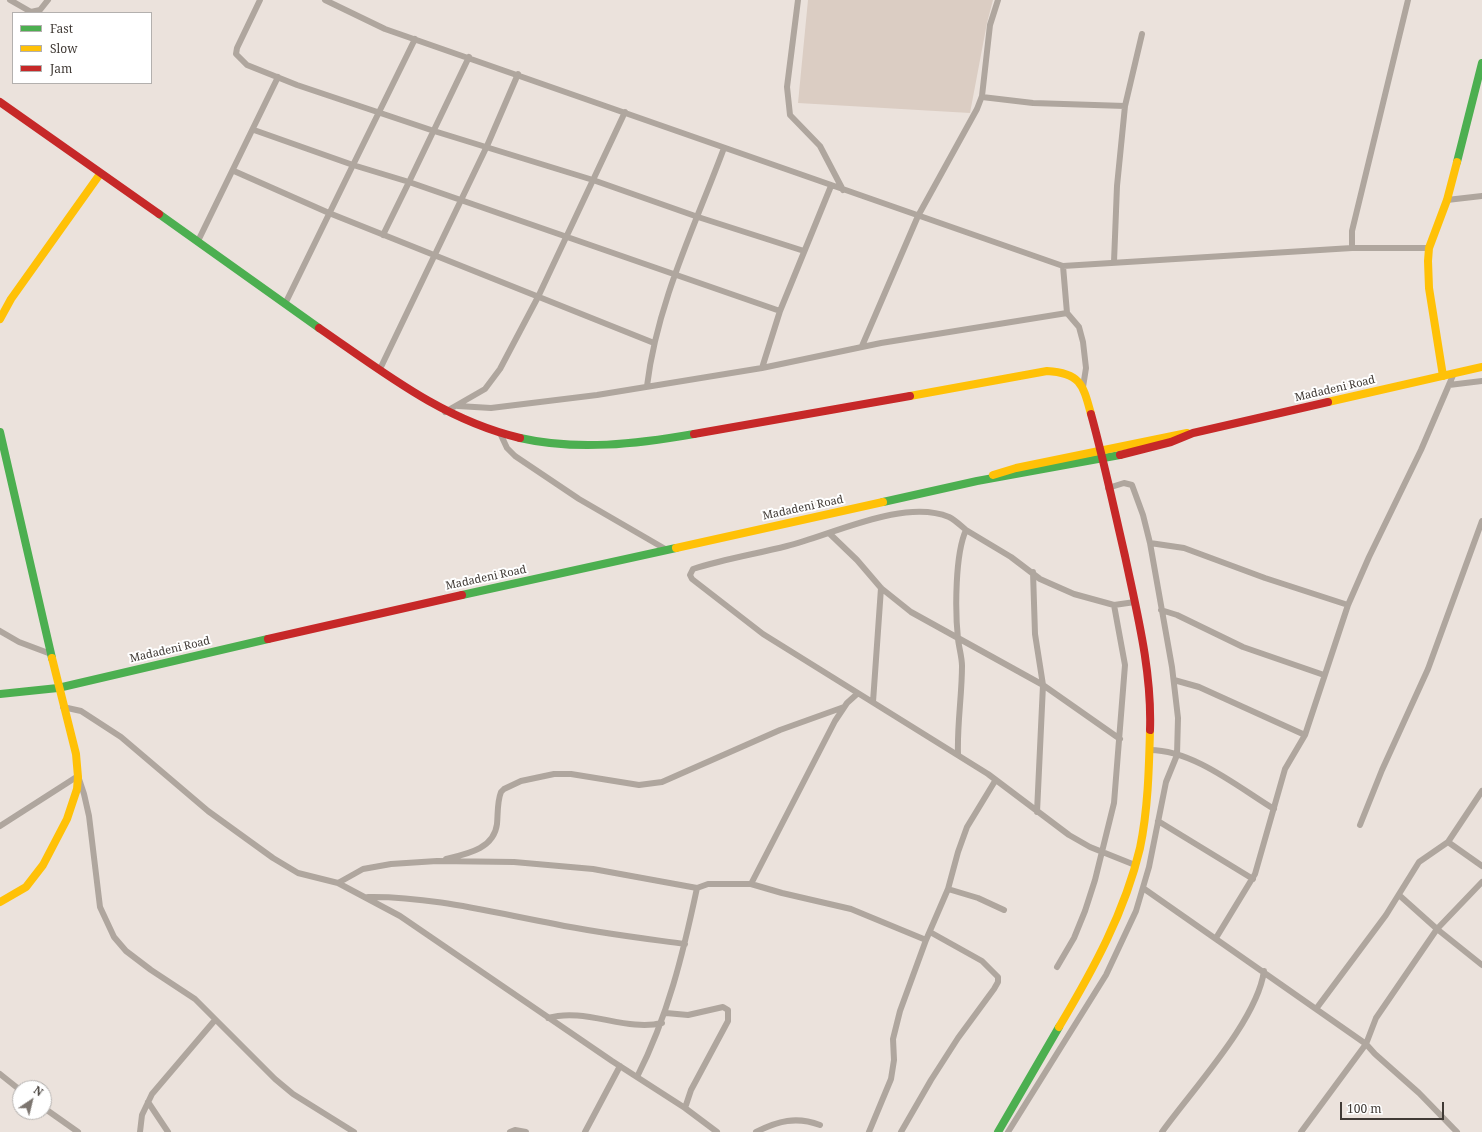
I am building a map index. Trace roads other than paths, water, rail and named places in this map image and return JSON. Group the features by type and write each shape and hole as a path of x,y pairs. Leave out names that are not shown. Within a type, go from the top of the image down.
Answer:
{"street":[{"path":"10,0 31,12 40,10 48,0"},
{"path":"260,0 237,48 236,54 247,65 434,131 487,146 593,180 698,217 804,251"},
{"path":"325,0 385,29 518,74 831,186 1063,266 1114,262 1161,261 1246,253 1352,248 1429,248"},
{"path":"798,0 787,87 790,115 820,146 843,190"},
{"path":"862,346 918,216 961,140 982,97 990,25 998,0"},
{"path":"1352,248 1352,231 1408,0"},
{"path":"1114,262 1118,179 1125,106 1142,34"},
{"path":"285,304 415,39"},
{"path":"383,235 469,57"},
{"path":"1443,376 1429,288 1429,248 1446,200 1482,63"},
{"path":"380,369 487,146 518,74"},
{"path":"198,241 254,130 278,77"},
{"path":"982,97 1033,103 1125,106"},
{"path":"0,102 285,304 380,369 445,412 500,433 526,439 578,445 644,443 878,403 1047,371 1062,372 1069,375 1083,387"},
{"path":"445,412 479,394 490,384 500,368 567,238 625,112"},
{"path":"254,130 353,165 409,182 780,311"},
{"path":"647,386 654,343 663,307 724,148"},
{"path":"234,171 329,213 654,343"},
{"path":"0,319 12,299 100,174"},
{"path":"762,368 780,311 831,186"},
{"path":"1446,200 1482,196"},
{"path":"998,1132 1097,962 1109,938 1135,865 1140,846 1148,790 1151,702 1135,602 1108,488 1101,450 1083,387 1086,368 1081,332 1078,325 1067,313 1063,266"},
{"path":"458,406 479,408 510,406 597,395 762,368 862,346 1067,313"},
{"name":"Madadeni Road","path":"977,481 1010,470 1174,435 1193,433 1482,367"},
{"path":"1216,938 1253,879 1261,856 1285,768 1305,735 1348,604 1368,557 1421,450 1454,373"},
{"path":"1449,385 1482,381"},
{"path":"0,432 58,688 74,750 78,776 84,794 100,907 107,924 114,937 126,951 151,970 186,992 207,1010 215,1020 275,1079 293,1094 354,1132"},
{"path":"500,433 509,451 515,456 579,500 667,550"},
{"name":"Madadeni Road","path":"0,694 58,688 339,622 977,481 1102,459 1171,442 1193,433"},
{"path":"1008,1132 1106,976 1136,911 1143,888 1166,782 1177,755 1178,718 1174,680 1150,542 1134,487 1127,483 1108,488"},
{"path":"1135,602 1114,605 1074,594 1040,579 1033,572 1006,553 966,530 955,520 942,515 910,512 872,519 830,534 788,546 711,563 693,569 690,575 692,579 763,634 857,694 873,702 958,754 1069,835 1102,852 1135,865"},
{"path":"1360,825 1382,770 1428,669 1482,521"},
{"path":"958,754 957,729 962,664 958,638 959,553 961,541 966,530"},
{"path":"830,534 858,560 881,588 911,612 1043,685 1120,739"},
{"path":"1150,542 1184,548 1266,578 1348,604"},
{"path":"1033,572 1036,634 1043,685 1037,812"},
{"path":"873,702 881,588"},
{"path":"1057,967 1080,924 1095,880 1114,803 1125,665 1114,605"},
{"path":"1161,610 1177,615 1243,647 1324,675"},
{"path":"0,631 19,642 51,654"},
{"path":"1174,680 1198,687 1305,735"},
{"path":"751,884 844,707 857,694"},
{"path":"63,707 81,711 121,737 208,811 273,858 298,873 338,883 367,897 400,916 548,1018 685,1108 717,1132"},
{"path":"437,861 477,850 489,842 496,830 501,792 521,781 554,774 571,774 639,785 662,782 772,733 844,707"},
{"path":"1150,750 1160,750 1194,760 1274,809"},
{"path":"0,826 78,776"},
{"path":"0,902 12,897 26,886 47,859 76,798 78,776"},
{"path":"869,1132 891,1079 894,1060 894,1031 926,940 948,889 958,852 967,827 995,781"},
{"path":"1316,1009 1399,895 1419,862 1448,842 1482,791"},
{"path":"1158,821 1253,879"},
{"path":"1448,842 1482,866"},
{"path":"338,883 363,870 373,867 437,861 514,862 593,869 697,888 708,884 751,884 782,893 851,908 926,940"},
{"path":"1302,1132 1366,1044 1376,1018 1437,929 1482,882"},
{"path":"637,1077 652,1048 666,1013 685,944 697,888"},
{"path":"1143,888 1264,971 1366,1044 1375,1054 1419,1093 1457,1132"},
{"path":"948,889 978,898 1004,910"},
{"path":"1399,895 1437,929 1482,965"},
{"path":"367,897 398,898 474,907 556,924 685,944"},
{"path":"901,1132 931,1080 958,1038 989,997 998,982 998,977 982,961 930,932"},
{"path":"1162,1132 1214,1064 1249,1012 1262,982 1264,971"},
{"path":"666,1013 688,1016 723,1007 728,1010 729,1014 728,1021 691,1090 685,1108"},
{"path":"548,1018 568,1014 643,1024 662,1023"},
{"path":"140,1132 142,1115 158,1086 215,1020"},
{"path":"585,1132 620,1066"},
{"path":"0,1074 12,1084"},
{"path":"148,1102 168,1132"},
{"path":"52,1114 78,1132"},
{"path":"756,1132 786,1120 811,1122 820,1125"},
{"path":"510,1132 515,1130 526,1132"}]}
